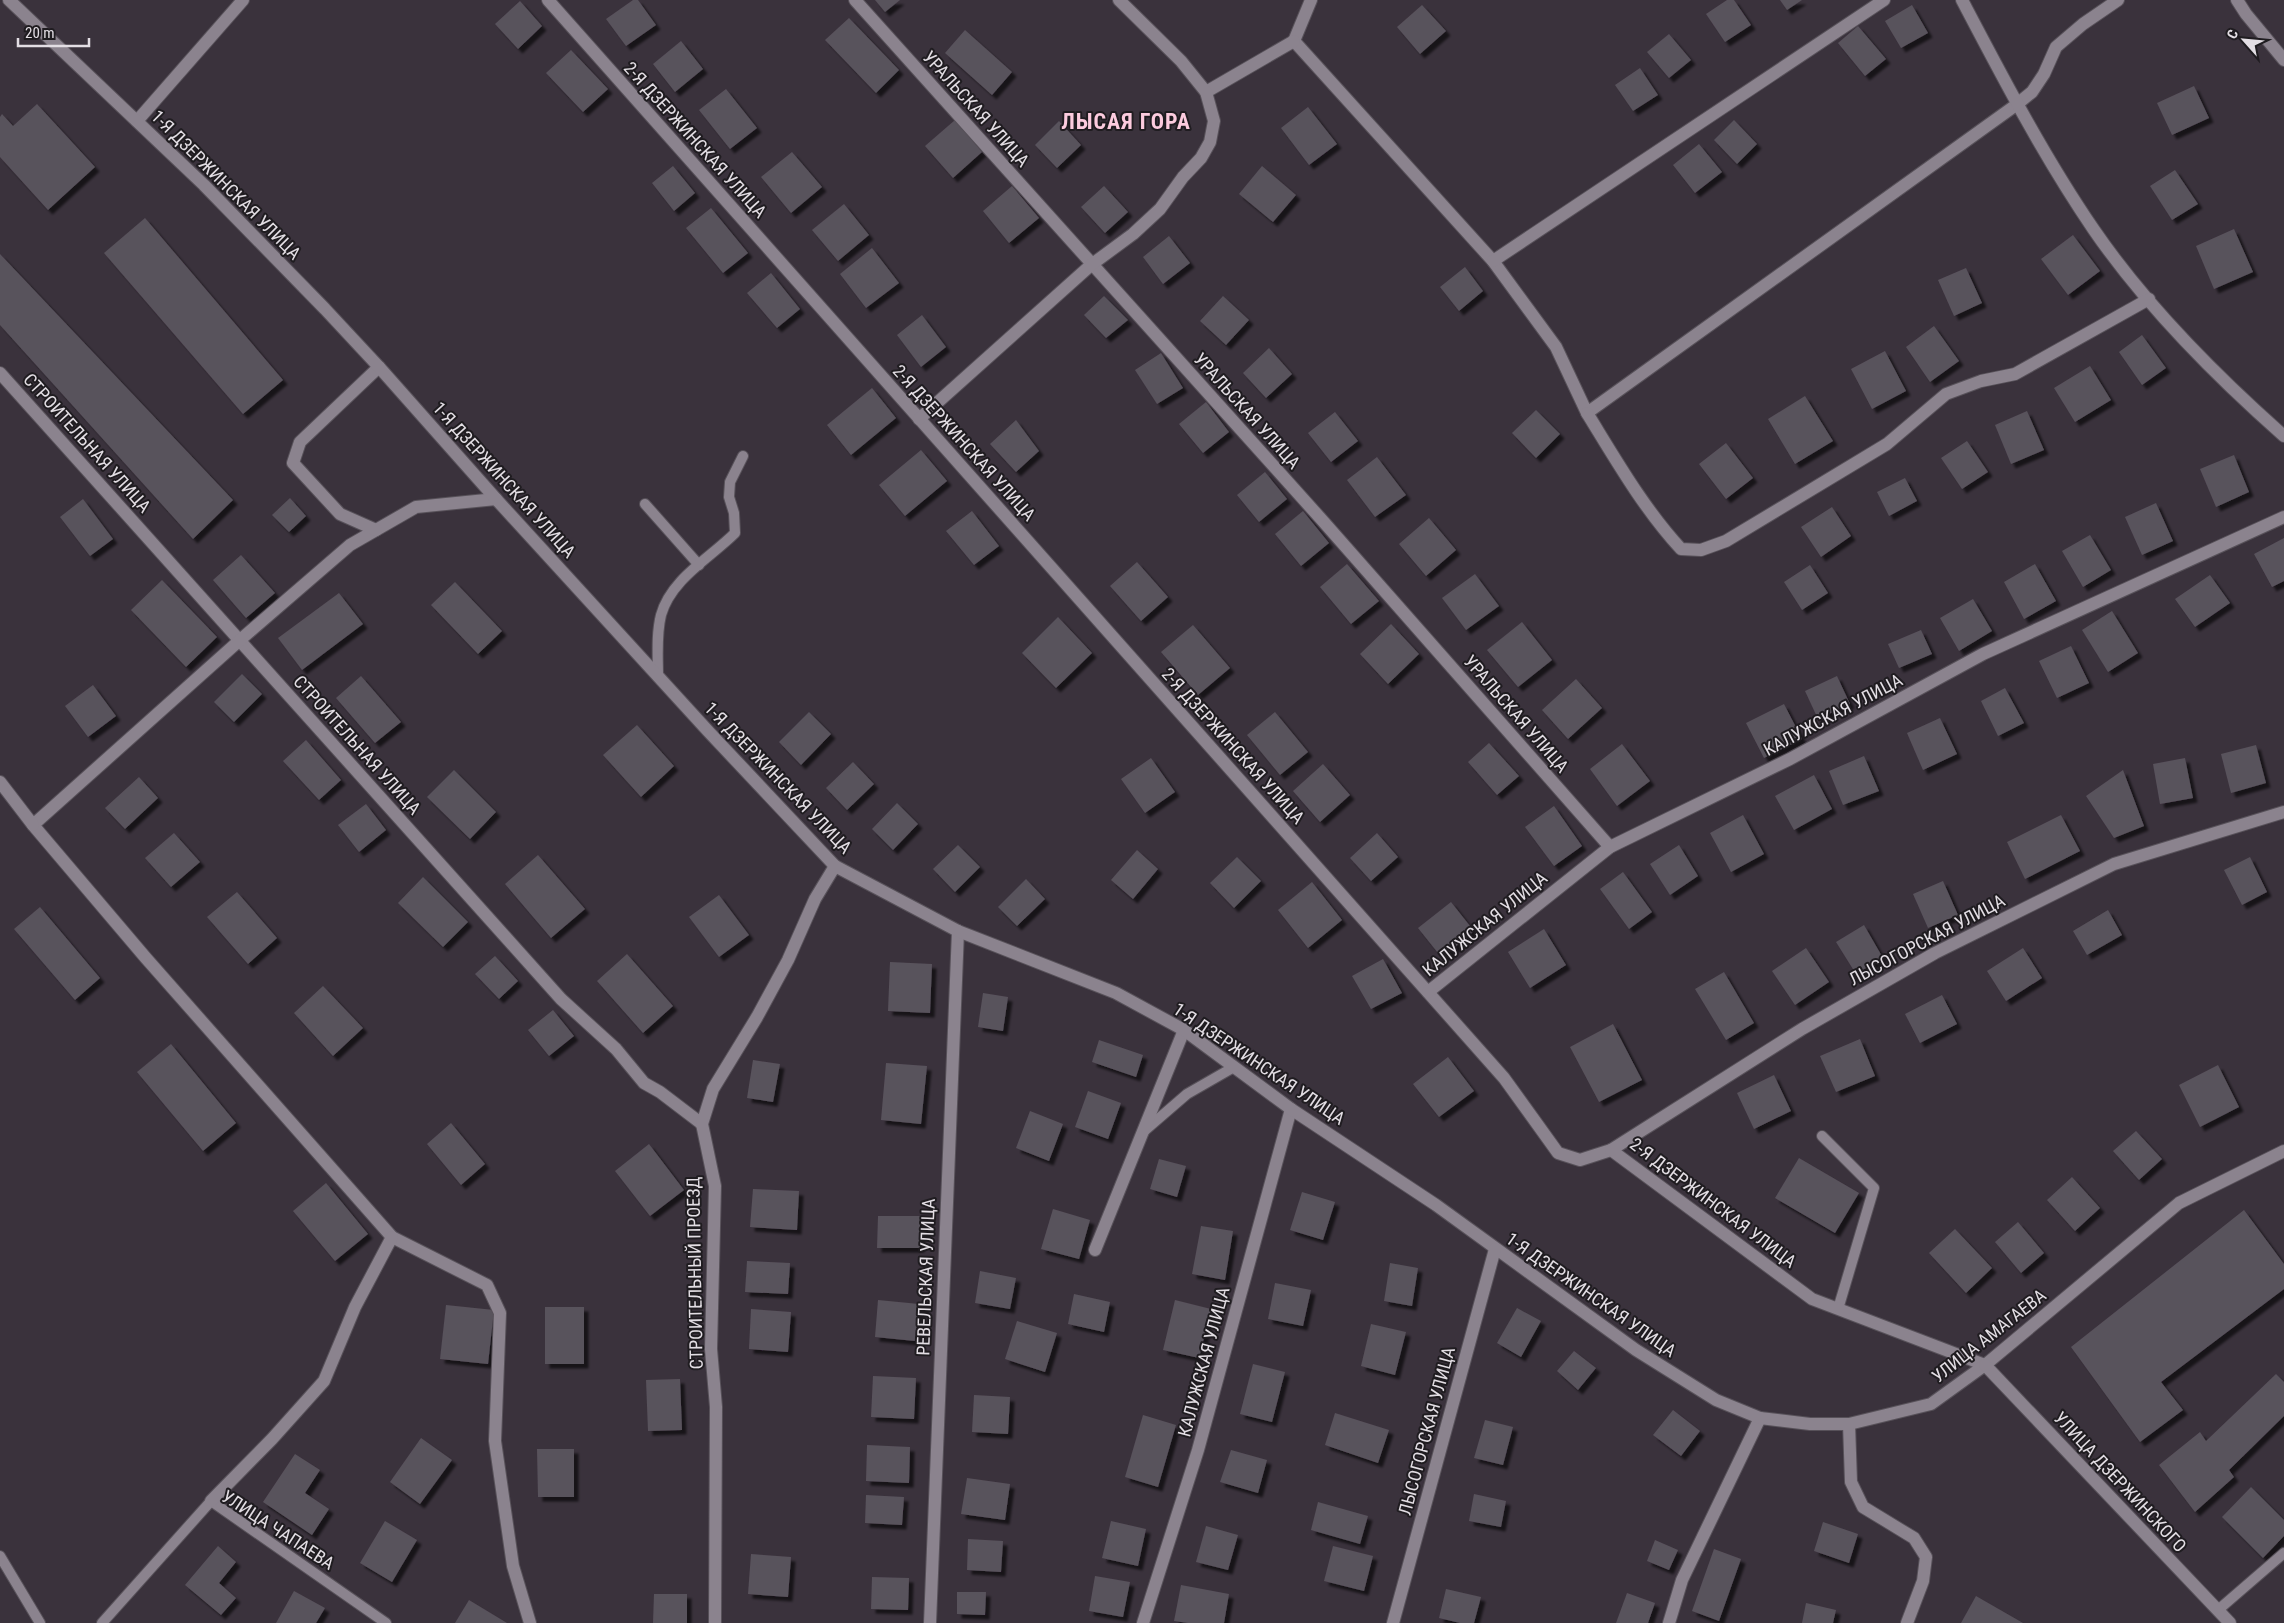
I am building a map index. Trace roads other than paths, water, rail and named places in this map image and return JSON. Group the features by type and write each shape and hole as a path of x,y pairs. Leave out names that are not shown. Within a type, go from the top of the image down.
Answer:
{"street":[{"name":"1-Я ДЗЕРЖИНСКАЯ УЛИЦА","path":"9,0 204,185 380,367 496,499 658,677 835,866 958,931 1116,993 1184,1030 1291,1109 1436,1205 1636,1350 1716,1400 1760,1418 1810,1424 1848,1424"},
{"path":"137,121 243,0"},
{"name":"2-Я ДЗЕРЖИНСКАЯ УЛИЦА","path":"548,0 1504,1078 1558,1153 1580,1160 1611,1150 1812,1299 1985,1365"},
{"name":"УРАЛЬСКАЯ УЛИЦА","path":"855,0 1322,520 1610,847"},
{"path":"920,419 1091,265 1134,234 1160,210 1183,177 1201,158 1210,142 1214,121 1206,92 1181,61 1119,0"},
{"path":"1206,92 1294,40 1311,0"},
{"path":"1493,262 1884,0"},
{"path":"1962,0 2016,105 2094,231 2148,299 2226,385 2284,436"},
{"path":"1587,413 2016,105 2032,92 2044,74 2056,47 2083,24 2118,0"},
{"path":"2237,0 2246,14 2284,60"},
{"path":"1294,40 1493,262 1556,347 1587,413 1632,485 1681,549 1701,550 1726,541 1887,444 1946,394 1981,381 2015,374 2148,299"},
{"path":"376,530 340,514 293,463 300,442 380,367"},
{"name":"СТРОИТЕЛЬНАЯ УЛИЦА","path":"0,373 561,999 616,1049 644,1083 660,1092 702,1124"},
{"path":"34,825 350,544 416,507 496,499"},
{"name":"КАЛУЖСКАЯ УЛИЦА","path":"1428,992 1610,847 1790,759 1983,654 2284,517"},
{"path":"0,782 145,957 392,1237 487,1285 500,1313 495,1441 513,1566 530,1623"},
{"name":"ЛЫСОГОРСКАЯ УЛИЦА","path":"1611,1150 1802,1029 1935,953 2114,864 2284,812"},
{"name":"СТРОИТЕЛЬНЫЙ ПРОЕЗД","path":"716,1623 716,1407 711,1348 715,1186 702,1124 713,1089 757,1017 788,960 815,899 835,866"},
{"name":"РЕВЕЛЬСКАЯ УЛИЦА","path":"930,1623 958,931"},
{"path":"1095,1250 1184,1030"},
{"name":"КАЛУЖСКАЯ УЛИЦА","path":"1143,1623 1198,1450 1291,1109"},
{"name":"УЛИЦА АМАГАЕВА","path":"1848,1424 1931,1404 1985,1365 2179,1203 2284,1151"},
{"path":"211,1501 272,1439 324,1381 355,1307 392,1237"},
{"name":"ЛЫСОГОРСКАЯ УЛИЦА","path":"1393,1623 1495,1248"},
{"name":"УЛИЦА ДЗЕРЖИНСКОГО","path":"1985,1365 2230,1623"},
{"path":"1669,1623 1682,1580 1760,1418"},
{"path":"1848,1424 1851,1482 1863,1507 1914,1538 1926,1558 1923,1581 1907,1623"}],"lane":[{"path":"658,677 658,635 662,614 677,586 735,533 734,513 729,497 730,482 743,456"},
{"path":"646,504 699,565"},
{"path":"1143,1133 1187,1094 1234,1067"},
{"path":"1822,1136 1874,1188 1838,1309"},
{"name":"УЛИЦА ЧАПАЕВА","path":"102,1623 211,1501 386,1623"},
{"path":"2218,1610 2284,1553"},
{"path":"0,1556 40,1623"}],"district":[{"name":"ЛЫСАЯ ГОРА","path":"1126,121"}]}
